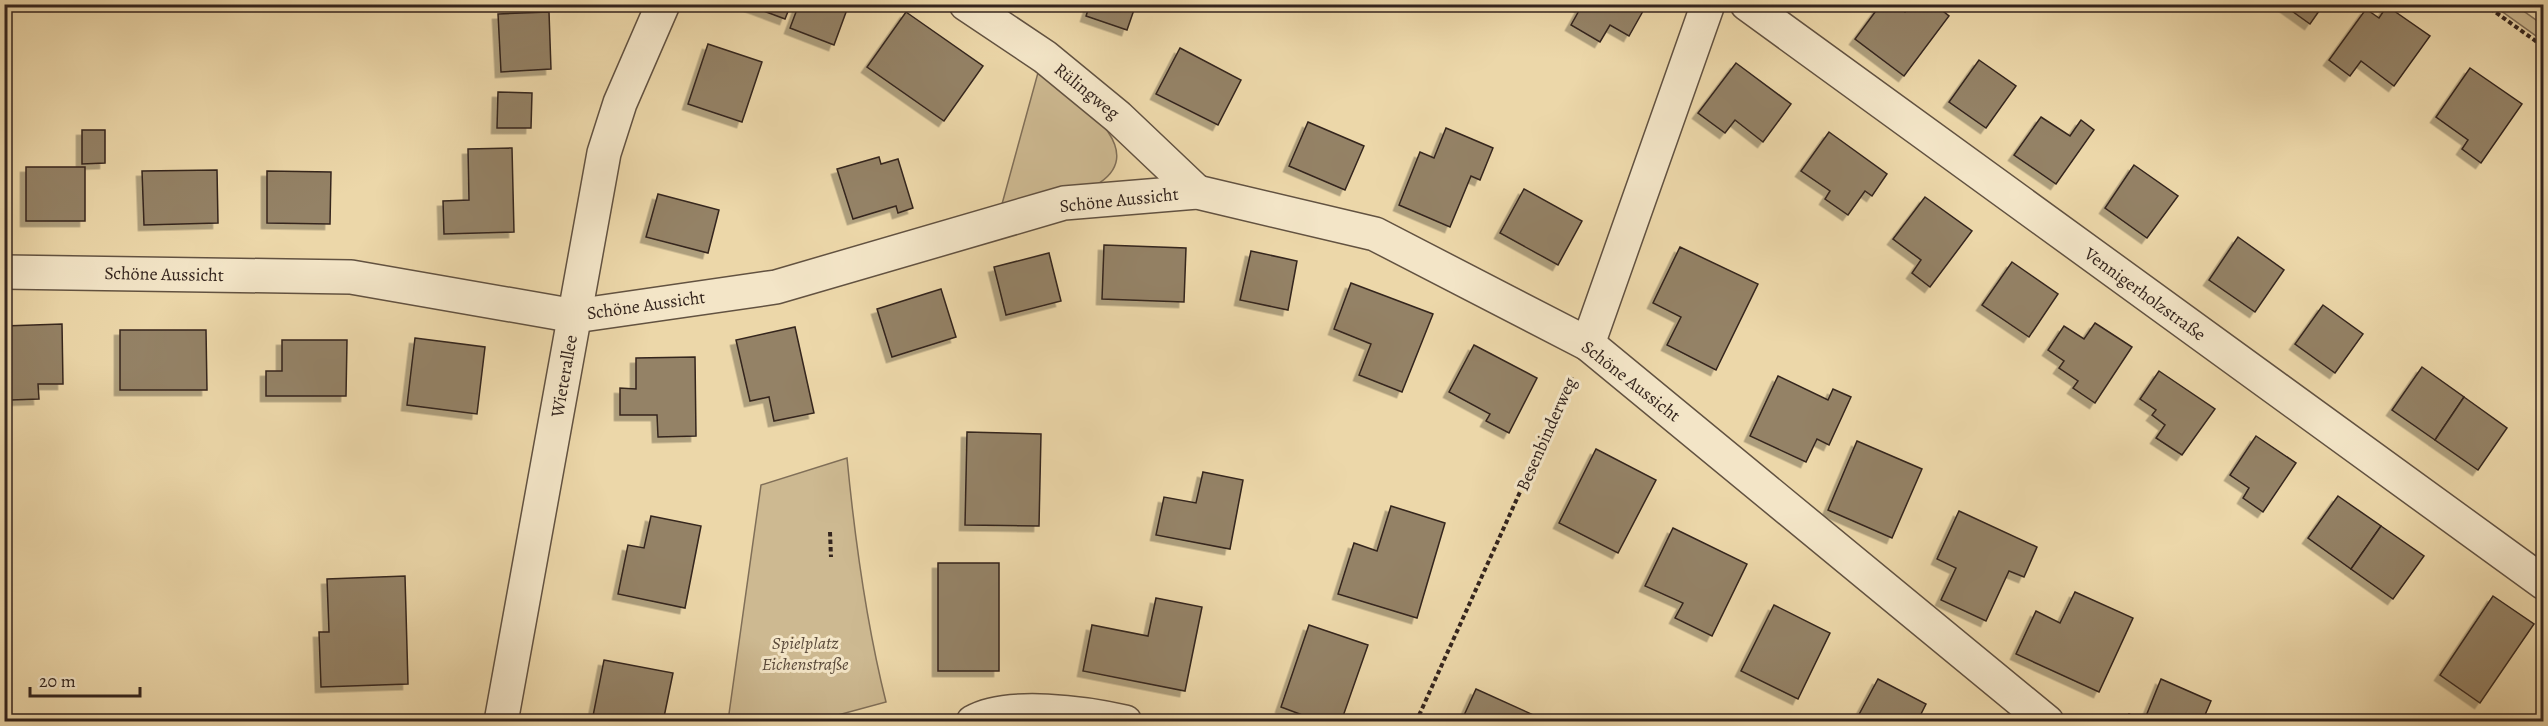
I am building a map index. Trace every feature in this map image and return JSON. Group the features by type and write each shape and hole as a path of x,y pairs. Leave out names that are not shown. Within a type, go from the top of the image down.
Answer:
{"street":[{"name":"Wieterallee","path":"501,722 604,153 620,103 663,4"},
{"name":"Rülingweg","path":"966,4 1004,28 1073,80 1118,117 1197,192"},
{"path":"1588,344 1708,4"},
{"name":"Vennigerholzstraße","path":"1747,4 2544,583"},
{"name":"Schöne Aussicht","path":"4,272 351,277 575,315 776,286 1064,203 1197,192 1375,234 1588,344 2047,722"},
{"path":"973,722 986,714 1010,710 1050,712 1125,722"}],"path":[{"path":"2484,4 2544,47"},
{"name":"Besenbinderweg","path":"1416,722 1588,344"},
{"path":"830,532 831,557"},
{"path":"867,722 886,716 931,722"}],"green space":[{"path":"2493,5 2515,5 2543,25 2543,41"},
{"path":"1039,69 1101,122 1112,139 1117,155 1112,171 1096,185 1002,204"},
{"name":"Spielplatz Eichenstraße","path":"847,458 862,581 886,702 816,721 728,721 761,485"}],"building":[{"path":"745,4 791,4 785,19"},
{"path":"799,4 849,4 834,45 790,28"},
{"path":"1090,4 1136,4 1127,30 1086,16"},
{"path":"1576,4 1647,4 1629,36 1610,25 1600,42 1571,25 1581,7"},
{"path":"1881,4 1894,4 1905,12 1911,4 1934,4 1949,16 1904,76 1855,39"},
{"path":"2282,4 2324,4 2310,24"},
{"path":"2387,6 2430,36 2394,86 2361,61 2350,76 2329,60 2366,9 2379,18"},
{"path":"549,12 551,69 501,72 498,14"},
{"path":"906,12 983,66 944,121 867,67"},
{"path":"708,44 762,62 742,122 688,104"},
{"path":"1180,48 1241,80 1218,125 1156,94"},
{"path":"1979,60 2016,86 1986,128 1949,102"},
{"path":"1736,63 1791,104 1763,142 1735,120 1725,133 1698,113"},
{"path":"2470,68 2522,104 2481,163 2462,149 2468,140 2436,117"},
{"path":"498,92 532,93 531,128 497,128"},
{"path":"2041,117 2070,136 2081,120 2094,130 2056,184 2014,155"},
{"path":"1308,122 1364,146 1345,190 1289,166"},
{"path":"1446,128 1493,148 1480,180 1471,176 1450,227 1399,205 1420,152 1434,158"},
{"path":"82,130 105,130 105,163 82,164"},
{"path":"1829,132 1887,174 1872,196 1865,191 1848,215 1825,199 1830,191 1801,171"},
{"path":"512,148 514,232 444,234 443,201 469,200 468,149"},
{"path":"879,157 881,164 898,159 913,208 898,213 896,206 853,219 837,169"},
{"path":"2134,165 2178,196 2147,238 2105,208"},
{"path":"26,167 85,167 85,221 26,221"},
{"path":"217,170 218,223 144,225 142,171"},
{"path":"267,171 331,172 330,224 267,223"},
{"path":"1524,189 1582,221 1558,265 1500,233"},
{"path":"658,194 719,210 708,253 646,237"},
{"path":"1925,197 1972,231 1930,287 1912,273 1921,260 1893,239"},
{"path":"2238,237 2284,270 2255,312 2209,280"},
{"path":"1104,245 1186,248 1184,302 1102,299"},
{"path":"1680,247 1758,284 1716,370 1667,345 1681,317 1653,303"},
{"path":"1251,251 1297,261 1288,310 1240,300"},
{"path":"1049,253 1061,301 1006,315 994,267"},
{"path":"2012,262 2058,294 2029,337 1982,305"},
{"path":"1351,283 1433,314 1402,392 1359,375 1371,344 1334,329"},
{"path":"941,289 956,337 892,357 877,309"},
{"path":"2323,305 2363,334 2335,373 2295,344"},
{"path":"2095,323 2132,347 2095,403 2073,388 2078,381 2059,368 2064,361 2048,350 2064,326 2084,339"},
{"path":"62,324 63,384 38,384 39,399 11,400 11,385 4,385 4,326"},
{"path":"795,327 814,413 774,421 769,397 750,401 736,340"},
{"path":"120,330 206,330 207,390 120,390"},
{"path":"415,338 485,347 477,414 407,405"},
{"path":"282,340 347,340 346,396 266,396 266,371 282,371"},
{"path":"1474,345 1537,378 1509,433 1486,421 1490,414 1449,392"},
{"path":"695,357 696,436 658,437 657,415 620,415 620,388 636,389 636,358"},
{"path":"2422,367 2464,397 2435,440 2392,410"},
{"path":"2159,371 2215,409 2182,455 2156,438 2165,425 2152,415 2156,410 2140,399"},
{"path":"1778,376 1828,400 1833,389 1851,397 1829,445 1817,439 1806,462 1750,436"},
{"path":"2464,397 2507,428 2478,470 2435,440"},
{"path":"967,432 1041,434 1039,526 965,525"},
{"path":"2256,436 2296,463 2263,512 2243,498 2249,488 2230,475"},
{"path":"1857,441 1922,469 1892,538 1828,510"},
{"path":"1596,449 1656,480 1618,553 1559,523"},
{"path":"1203,472 1243,480 1230,549 1156,535 1164,497 1196,503"},
{"path":"2338,496 2381,526 2351,569 2308,538"},
{"path":"1391,506 1445,523 1417,618 1338,594 1354,543 1377,551"},
{"path":"1959,511 2037,547 2024,577 2009,571 1986,621 1941,600 1956,568 1937,559"},
{"path":"651,516 701,526 685,608 618,594 628,545 644,548"},
{"path":"2381,526 2424,556 2393,599 2351,569"},
{"path":"1673,528 1747,564 1712,636 1675,618 1683,603 1645,586"},
{"path":"938,563 999,563 999,671 938,671"},
{"path":"405,576 408,684 321,687 319,632 329,632 327,579"},
{"path":"2075,592 2133,618 2099,692 2016,654 2036,611 2060,623"},
{"path":"2493,596 2534,624 2480,703 2440,675"},
{"path":"1156,598 1202,607 1185,691 1083,671 1092,625 1148,636"},
{"path":"1774,605 1830,633 1798,699 1741,671"},
{"path":"1309,625 1368,645 1341,722 1321,722 1281,707"},
{"path":"604,660 673,673 663,722 592,721"},
{"path":"1878,679 1926,704 1917,722 1855,722"},
{"path":"2161,679 2211,701 2202,722 2126,722 2129,714 2144,721"},
{"path":"1476,689 1549,722 1461,722"}]}
